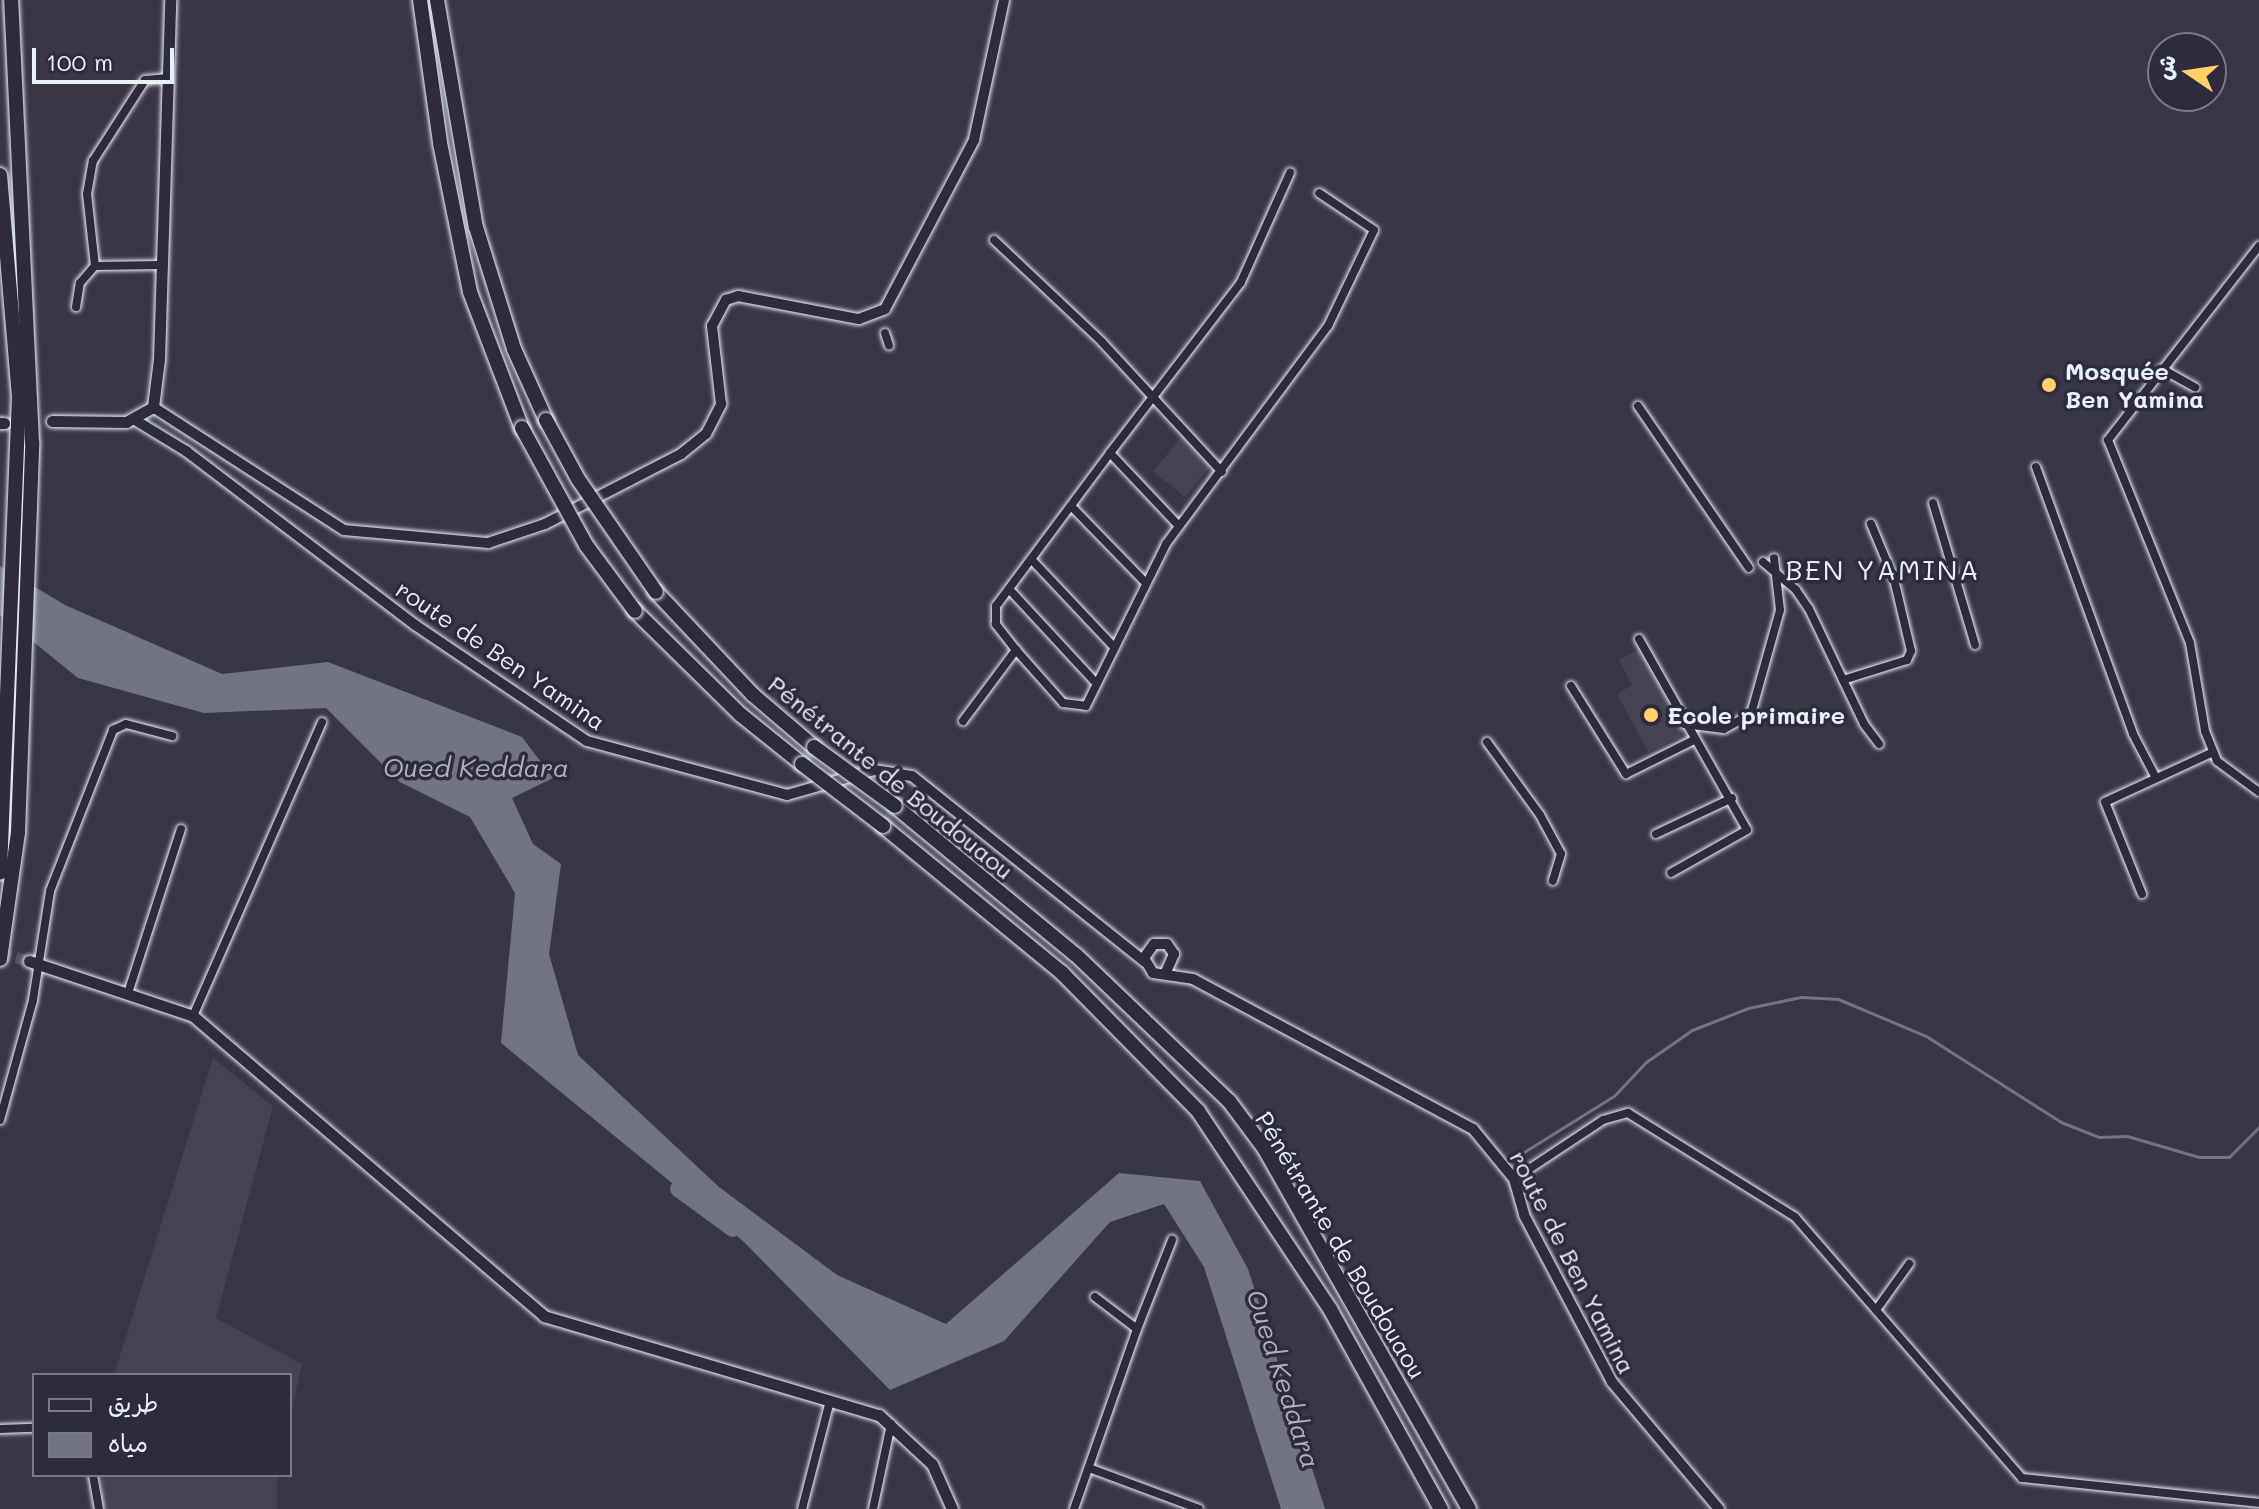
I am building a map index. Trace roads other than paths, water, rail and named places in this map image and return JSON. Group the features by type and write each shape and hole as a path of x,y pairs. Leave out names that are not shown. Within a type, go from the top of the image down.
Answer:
{"highway":[{"path":"11,0 32,391 21,541"},
{"name":"Pénétrante de Boudouaou","path":"420,0 440,143 470,292 522,428 586,545 635,611 741,715 883,826 1062,973 1198,1111 1330,1309 1441,1509"},
{"name":"Pénétrante de Boudouaou","path":"437,0 476,227 514,349 546,420 578,479 656,592 752,694 814,747 895,806 1076,955 1229,1101 1264,1148 1469,1509"},
{"path":"0,175 19,397 21,541 18,833 0,959"},
{"path":"0,221 7,253"},
{"path":"0,873 19,648"}],"main road":[{"path":"52,421 135,420 153,407 170,0"},
{"path":"35,962 129,990 193,1016 544,1316 879,1415 932,1464 952,1509"}],"street":[{"path":"153,407 344,530 488,543 545,524 681,454 706,434 721,404 712,326 726,300 738,296 859,319 885,309 974,140 1004,0"},
{"path":"95,266 87,194 93,161 145,80 166,78"},
{"path":"1290,173 1241,282 1156,399 1110,453 996,606 996,624 1063,703 1074,708 1086,706 1146,583 1179,526 1328,326 1374,230 1319,193"},
{"path":"994,240 1156,399 1222,472"},
{"path":"2259,246 2108,440 2190,643 2213,752 2217,761 2259,792"},
{"path":"76,307 80,283 95,266 161,265"},
{"path":"885,333 889,345"},
{"path":"2162,369 2195,387"},
{"path":"1638,406 1749,568"},
{"name":"route de Ben Yamina","path":"135,420 186,451 415,625 587,741 787,795 874,770 900,772 1145,962"},
{"path":"0,436 2,423"},
{"path":"1110,453 1179,526"},
{"path":"2036,467 2133,734 2155,776"},
{"path":"1933,503 1975,645"},
{"path":"1071,506 1146,583"},
{"path":"1843,680 1907,660 1911,651 1894,579 1871,524"},
{"path":"1684,724 1724,729 1751,714 1780,610 1774,558"},
{"path":"1031,559 1114,647"},
{"path":"1763,562 1809,609 1843,680 1879,744"},
{"path":"1009,589 1096,683"},
{"path":"1639,639 1692,741 1732,798 1747,830 1671,873"},
{"path":"963,721 1016,650"},
{"path":"1571,686 1626,774 1692,741"},
{"path":"193,1016 322,722"},
{"path":"0,1120 50,891 113,730 126,724 172,736"},
{"path":"1487,742 1540,815 1561,854 1553,881"},
{"path":"2142,894 2105,802 2155,776 2213,752"},
{"path":"1656,834 1732,798"},
{"path":"129,990 181,829"},
{"path":"1119,943 1167,944 1175,959 1166,972 1153,973 1145,962 1150,946"},
{"name":"route de Ben Yamina","path":"1175,959 1193,979"},
{"name":"route de Ben Yamina","path":"1166,972 1193,979 1473,1129 1514,1179 1524,1215 1612,1382 1719,1509"},
{"path":"1514,1179 1603,1120 1628,1113 1795,1217 2022,1478 2259,1503"},
{"path":"1074,1509 1137,1329 1172,1240"},
{"path":"1876,1310 1909,1264"},
{"path":"1095,1297 1137,1329"},
{"path":"802,1509 830,1401"},
{"path":"873,1509 891,1424"},
{"path":"0,1429 32,1428"},
{"path":"1089,1468 1199,1509"},
{"path":"93,1477 99,1509"}],"water":[{"name":"Oued Keddara","path":"0,566 65,605 222,674 328,662 522,737 553,778 512,798 533,844 561,864 549,954 578,1055 719,1187 837,1275 946,1324 1119,1173 1200,1181 1248,1269 1325,1509 1281,1509 1204,1267 1164,1204 1110,1222 1004,1341 890,1390 744,1242 501,1043 515,893 470,817 400,782 326,708 204,713 78,678 0,615"}],"waterway":[{"path":"1511,1160 1614,1096 1646,1062 1692,1030 1748,1008 1801,997 1838,999 1926,1036 2061,1122 2099,1137 2127,1136 2199,1157 2229,1157 2259,1127"},
{"name":"Oued Keddara","path":"678,1189 733,1229"}],"tunnel":[{"path":"0,953 29,961"}],"place":[{"name":"Mosquée Ben Yamina","path":"2049,385"},
{"name":"Ecole primaire","path":"1651,715"}],"district":[{"name":"BEN YAMINA","path":"1883,569"}]}
